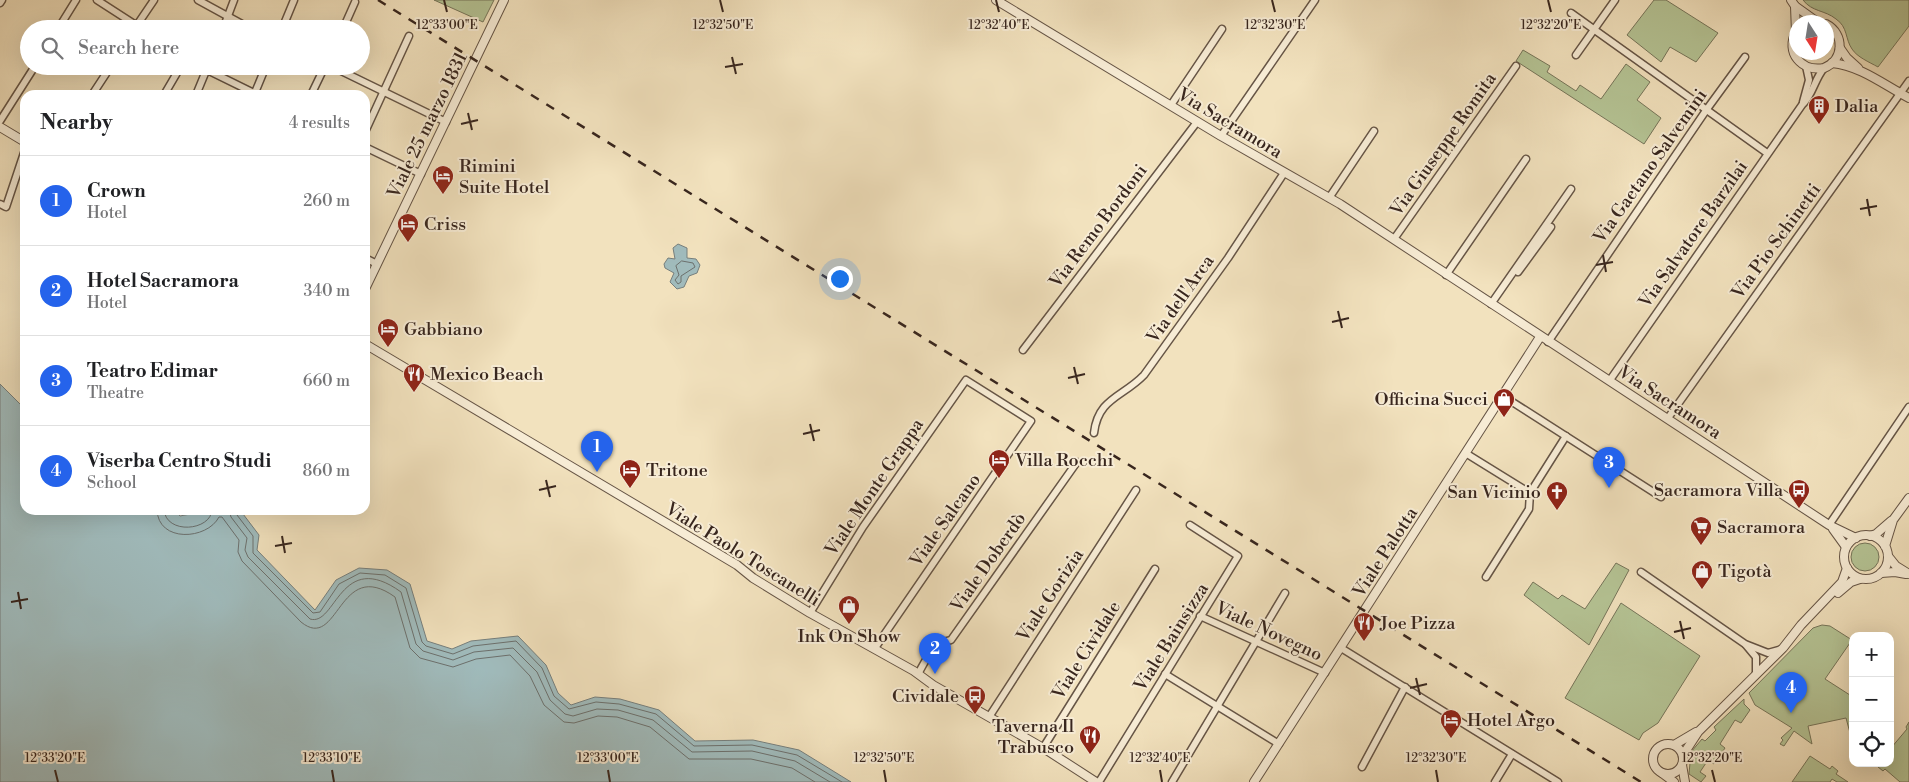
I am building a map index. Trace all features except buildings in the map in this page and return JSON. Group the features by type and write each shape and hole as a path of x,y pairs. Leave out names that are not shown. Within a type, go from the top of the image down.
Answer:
{"street":[{"path":"64,20 76,0"},
{"path":"97,0 126,20"},
{"path":"143,20 154,0"},
{"path":"198,0 231,20"},
{"path":"227,18 234,0"},
{"path":"286,20 294,0"},
{"name":"Viale 25 marzo 1831","path":"370,279 504,0"},
{"name":"Via Sacramora","path":"996,0 1197,122 1329,198 1829,525 1856,538"},
{"path":"1576,55 1615,0"},
{"path":"1221,136 1313,1"},
{"path":"347,20 355,2"},
{"path":"1793,3 1809,15"},
{"path":"1571,13 1707,108 1767,153"},
{"path":"1171,106 1222,29"},
{"path":"1834,31 1838,34 1840,48 1847,58 1864,72 1909,98"},
{"path":"370,121 409,36"},
{"path":"1798,60 1806,66 1824,68 1832,63 1840,48"},
{"name":"Via Gaetano Salvemini","path":"1548,342 1707,108 1745,57"},
{"path":"1832,63 1843,64 1864,72"},
{"name":"Via Giuseppe Romita","path":"1394,239 1516,66"},
{"name":"Via Salvatore Barzilai","path":"1802,105 1809,80 1806,66"},
{"name":"Via Salvatore Barzilai","path":"1610,380 1767,153 1802,105 1810,98 1817,76 1824,68"},
{"path":"0,121 28,75"},
{"path":"95,90 105,75"},
{"path":"167,90 176,75"},
{"path":"198,90 204,75"},
{"path":"218,75 246,90"},
{"path":"257,90 263,75"},
{"path":"313,90 321,75"},
{"path":"349,75 446,122"},
{"name":"Via Pio Schinetti","path":"1668,418 1909,81"},
{"name":"Via Remo Bordoni","path":"1023,350 1197,122"},
{"path":"0,127 20,139"},
{"path":"1329,198 1374,131"},
{"path":"370,149 420,174"},
{"path":"1446,275 1526,159"},
{"path":"3,205 20,162"},
{"name":"Via dell'Arca","path":"1094,433 1104,405 1112,398 1134,386 1144,375 1228,258 1284,173"},
{"path":"1493,305 1571,189"},
{"path":"1493,305 1551,227"},
{"path":"370,260 377,264"},
{"name":"Viale Palotta","path":"1254,782 1467,454 1540,337"},
{"name":"Viale Paolo Toscanelli","path":"370,346 375,351"},
{"name":"Viale Paolo Toscanelli","path":"370,348 737,565 754,578 810,613 875,648 933,685 1098,782"},
{"name":"Viale Monte Grappa","path":"810,613 850,547 966,380"},
{"name":"Viale Salcano","path":"875,648 1031,421 966,380"},
{"path":"1503,396 1661,497"},
{"path":"1829,525 1909,407"},
{"path":"1486,577 1529,509 1530,493 1566,436"},
{"path":"1467,454 1530,493"},
{"name":"Viale Doberdò","path":"918,674 932,649 944,641 952,640 1077,462"},
{"name":"Viale Gorizia","path":"990,717 1136,490"},
{"path":"1685,782 1682,765 1683,755 1704,726 1783,648 1842,582 1847,568 1844,554 1846,548 1856,538 1876,534 1893,520 1909,494"},
{"path":"1885,546 1893,520"},
{"name":"Viale Bainsizza","path":"1098,782 1238,556 1190,525"},
{"name":"Via Sacramora","path":"1829,525 1846,548"},
{"path":"1870,536 1878,539 1885,546 1888,556 1896,566 1909,574"},
{"path":"1881,572 1888,556"},
{"name":"Viale Cividale","path":"1043,748 1155,568"},
{"path":"1847,568 1860,578 1870,579 1881,572 1909,574"},
{"path":"1641,572 1745,644 1768,653 1783,648"},
{"path":"1794,634 1846,585 1860,578"},
{"path":"1172,782 1220,706 1286,593"},
{"name":"Viale Novegno","path":"1200,616 1325,673"},
{"path":"1745,644 1756,657 1756,674"},
{"path":"1341,648 1558,782"},
{"path":"1165,674 1220,706 1279,744"},
{"path":"1362,767 1405,687"},
{"path":"1674,782 1654,765 1654,753 1664,744 1674,745 1704,726"},
{"path":"1674,745 1683,755"},
{"path":"1495,782 1512,754"},
{"path":"1661,772 1675,772 1682,765"}],"green space":[{"path":"434,0 494,0 483,22"},
{"path":"1654,0 1666,0 1718,33 1696,62 1670,47 1661,62 1627,35"},
{"path":"1803,0 1909,0 1909,26 1878,67 1854,52 1843,26 1834,18 1834,15 1830,15 1807,4"},
{"path":"1523,50 1550,66 1547,72 1576,91 1580,85 1601,99 1626,64 1650,82 1637,100 1661,118 1644,144 1516,61"},
{"path":"1865,543 1875,547 1879,557 1875,567 1865,571 1855,567 1851,557 1855,547"},
{"path":"1616,563 1629,570 1589,645 1524,595 1533,582 1558,599 1562,595 1585,609"},
{"path":"1621,603 1700,656 1658,723 1643,733 1639,740 1565,698"},
{"path":"1822,625 1830,626 1849,638 1849,644 1825,679 1849,694 1849,729 1846,718 1808,726 1812,744 1794,731 1784,746 1780,744 1783,740 1781,738 1792,728 1755,705 1749,693 1813,628"},
{"path":"1744,699 1744,704 1750,710 1741,723 1735,720 1720,744 1725,748 1714,764 1708,760 1700,772 1706,776 1701,782 1689,774 1691,752 1702,739 1705,741 1716,730 1714,727"},
{"path":"1909,722 1909,782 1900,782 1885,769 1883,771 1878,767 1894,767 1894,744 1907,729 1906,727"},
{"path":"1810,756 1830,769 1832,766 1838,771 1836,774 1848,782 1837,782 1832,779 1830,782 1792,782"}],"water":[{"path":"678,244 687,248 687,258 696,259 700,265 697,273 689,276 684,287 677,289 670,282 674,273 665,268 664,264 668,258 675,259 673,248"},
{"path":"0,384 20,404 20,515 244,515 259,535 257,550 315,610 336,580 359,568 387,570 410,584 427,641 452,649 471,641 518,636 546,665 558,693 571,705 595,697 620,699 659,710 695,741 753,740 799,750 851,782 0,782"}],"railway":[{"path":"378,0 1641,782"}],"place":[{"name":"Dalia","path":"1819,125"},
{"name":"Rimini Suite Hotel","path":"443,195"},
{"name":"Criss","path":"408,243"},
{"name":"Gabbiano","path":"388,348"},
{"name":"Mexico Beach","path":"414,393"},
{"name":"Officina Succi","path":"1504,418"},
{"name":"Crown","path":"597,472"},
{"name":"Villa Rocchi","path":"999,479"},
{"name":"Teatro Edimar","path":"1609,488"},
{"name":"Tritone","path":"630,489"},
{"name":"Sacramora Villa","path":"1799,509"},
{"name":"San Vicinio","path":"1557,511"},
{"name":"Sacramora","path":"1701,546"},
{"name":"Tigotà","path":"1702,590"},
{"name":"Ink On Show","path":"849,625"},
{"name":"Joe Pizza","path":"1364,642"},
{"name":"Hotel Sacramora","path":"935,674"},
{"name":"Viserba Centro Studi","path":"1791,713"},
{"name":"Cividale","path":"975,715"},
{"name":"Hotel Argo","path":"1451,739"},
{"name":"Taverna Il Trabusco","path":"1090,755"}]}
